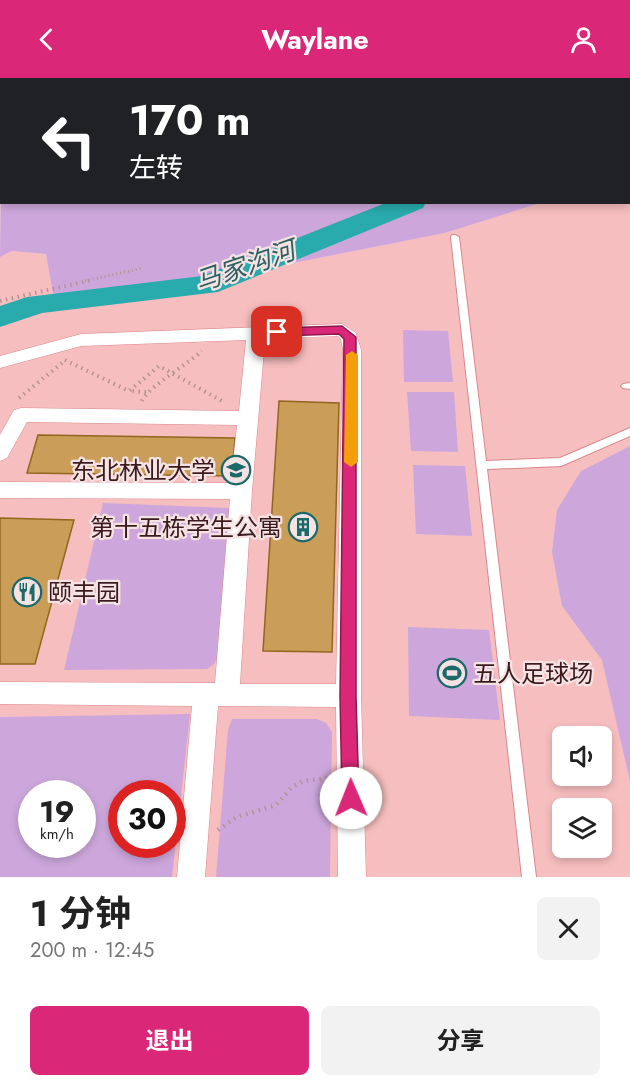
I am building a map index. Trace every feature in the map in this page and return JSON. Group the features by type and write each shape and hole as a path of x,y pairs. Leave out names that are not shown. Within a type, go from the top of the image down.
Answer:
{"street":[{"path":"0,362 81,340 342,330 350,337 348,696 352,877"},
{"path":"191,877 217,696 241,491 256,332"},
{"path":"0,453 21,415 248,418"},
{"path":"0,490 241,491"},
{"path":"0,693 348,696"}],"lane":[{"path":"455,237 529,877"},
{"path":"482,465 561,462 630,432"}],"path":[{"path":"0,301 143,268"},
{"path":"136,417 146,392 175,373 220,334"},
{"path":"44,350 129,391 146,392"},
{"path":"17,400 65,360"},
{"path":"129,391 159,366 175,373 248,418"},
{"path":"194,849 237,817 276,805 292,787 303,781 317,778 350,779"}],"shaded area":[{"path":"1,204 537,204 445,233 56,310 46,254 12,251 0,257"},
{"name":"东北林业大学","path":"537,204 630,204 630,877 0,877 0,257 12,251 46,254 57,310 445,233"},
{"path":"403,330 448,331 453,382 404,382"},
{"path":"407,392 454,392 458,452 411,451"},
{"path":"630,446 630,781 602,660 562,606 552,552 557,510 581,471"},
{"path":"413,465 465,466 472,536 416,534"},
{"path":"103,503 230,508 219,654 214,664 207,669 64,670"},
{"name":"五人足球场","path":"408,627 489,630 500,720 409,716"},
{"path":"190,714 183,780 108,780 108,858 174,858 172,877 0,877 0,717"},
{"path":"232,719 317,719 326,723 332,732 330,877 216,877 228,730"}],"building":[{"name":"第十五栋学生公寓","path":"279,401 339,403 332,652 263,651"},
{"path":"38,435 235,438 232,476 27,473"},
{"name":"颐丰园","path":"0,518 74,520 35,664 0,664"}],"waterway":[{"name":"马家沟河","path":"0,317 38,304 207,285 408,204"}],"slow traffic":[{"path":"351,462 352,355"}],"place":[{"name":"东北林业大学","path":"236,470"},
{"name":"第十五栋学生公寓","path":"303,527"},
{"name":"颐丰园","path":"27,592"},
{"name":"五人足球场","path":"452,673"}],"route":[{"path":"277,332 342,330 350,337 352,350 348,696 351,798"}]}
